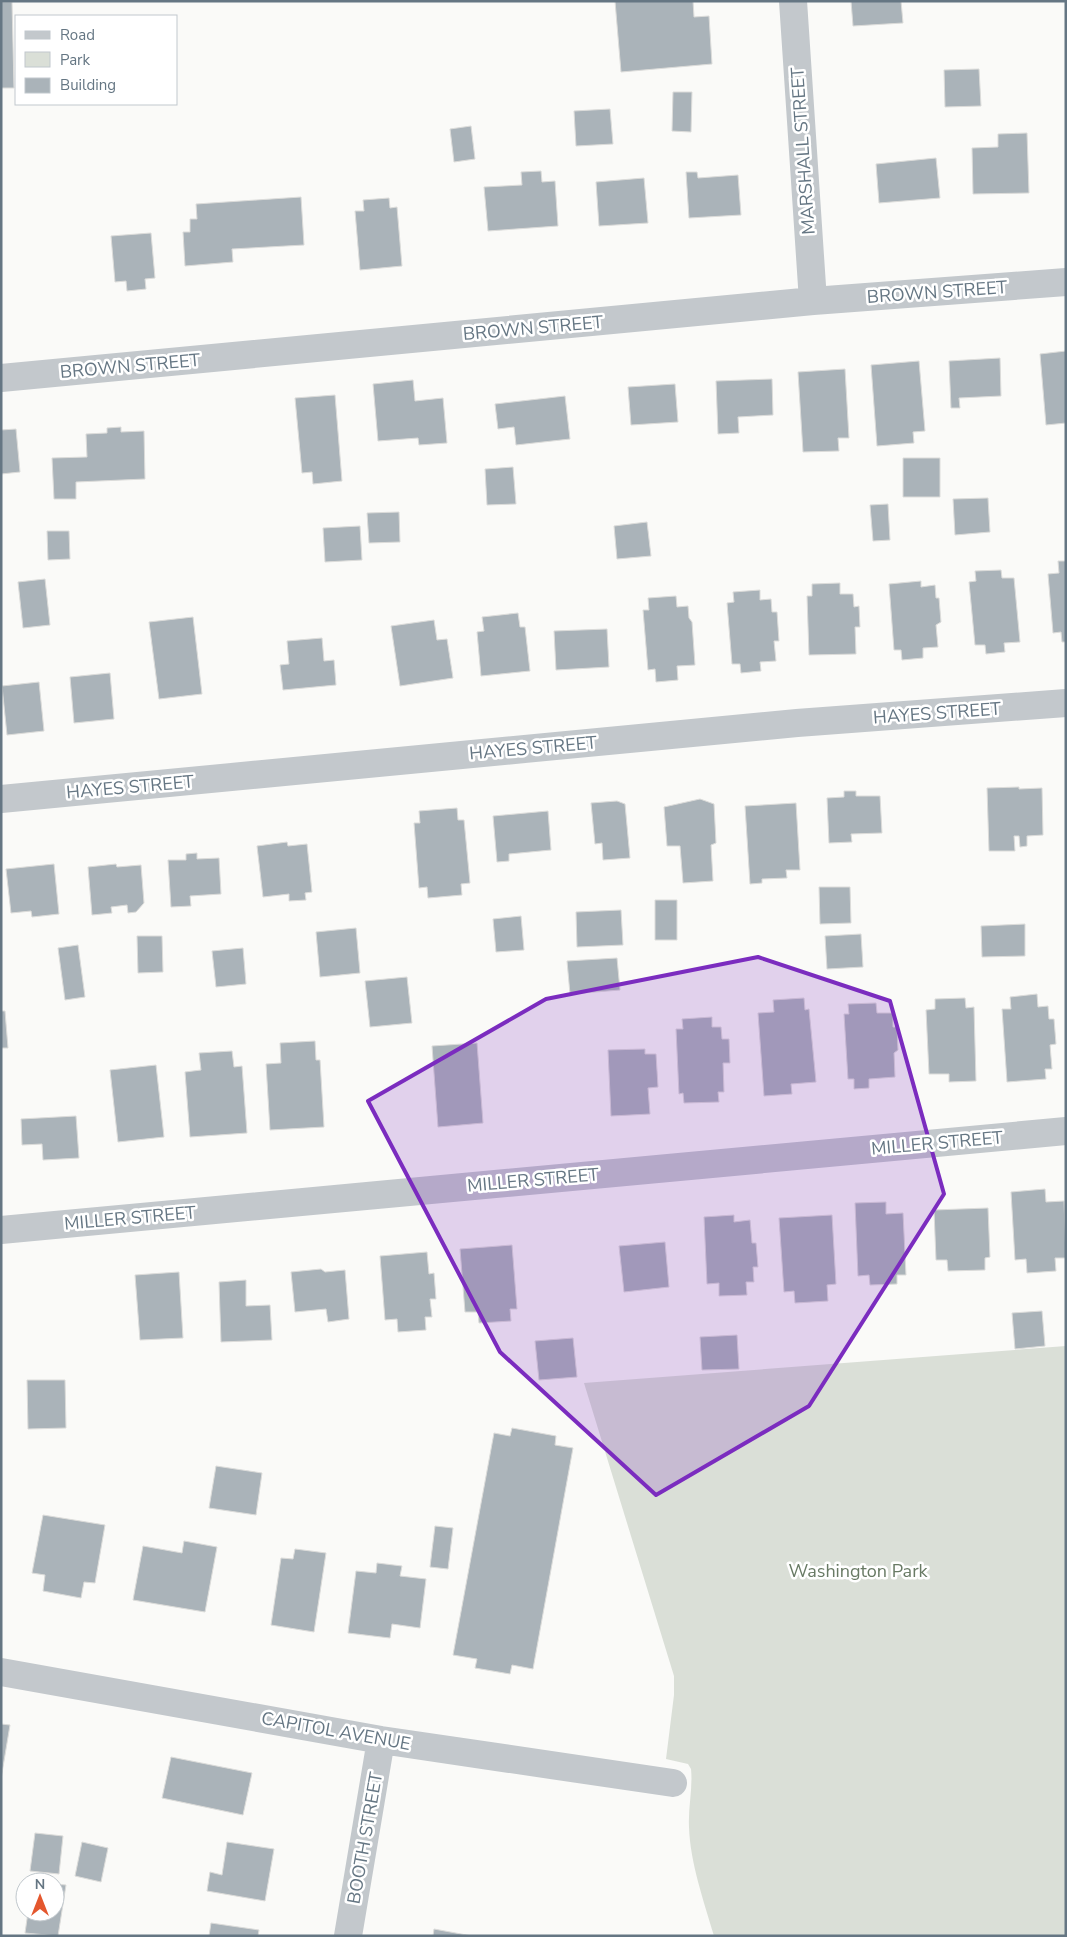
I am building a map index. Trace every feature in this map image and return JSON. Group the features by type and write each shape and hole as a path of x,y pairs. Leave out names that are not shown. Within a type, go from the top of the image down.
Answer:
{"street":[{"name":"MARSHALL STREET","path":"794,1 813,301"},
{"name":"BROWN STREET","path":"1,378 813,301 1066,282"},
{"name":"HAYES STREET","path":"1,799 797,723 1066,703"},
{"name":"MILLER STREET","path":"1,1230 1066,1131"},
{"name":"CAPITOL AVENUE","path":"1,1672 382,1740 673,1783"},
{"name":"BOOTH STREET","path":"348,1936 382,1740"}],"highlighted area":[{"path":"758,957 890,1001 944,1194 809,1406 656,1495 500,1352 368,1101 546,999"}],"green space":[{"name":"Washington Park","path":"1066,1346 1066,1936 714,1936 698,1882 690,1840 691,1769 688,1764 666,1759 674,1695 674,1676 584,1383"}],"building":[{"path":"615,1 693,1 694,17 709,16 712,64 621,72"},
{"path":"851,1 901,1 903,23 853,26"},
{"path":"1,2 12,2 14,88 1,88"},
{"path":"979,69 981,106 945,107 944,70"},
{"path":"673,92 692,92 691,132 672,131"},
{"path":"610,109 613,144 576,146 574,111"},
{"path":"471,126 475,159 454,162 450,129"},
{"path":"1027,133 1029,193 973,194 972,148 998,147 998,134"},
{"path":"936,158 940,198 879,203 876,164"},
{"path":"541,171 542,182 555,181 558,226 488,231 484,187 522,185 521,172"},
{"path":"686,172 697,172 698,178 738,175 741,215 689,218"},
{"path":"644,178 648,223 599,226 596,182"},
{"path":"301,197 304,245 232,249 233,262 185,266 183,232 190,232 190,219 197,219 196,204"},
{"path":"389,198 390,208 397,207 402,266 360,270 355,211 364,211 363,200"},
{"path":"151,233 155,278 145,279 146,289 127,291 126,281 115,282 111,236"},
{"path":"1066,351 1066,423 1046,425 1040,354"},
{"path":"1000,358 1001,396 959,398 960,408 951,408 949,361"},
{"path":"919,361 925,431 913,432 914,443 877,446 871,365"},
{"path":"845,369 849,438 838,438 839,451 803,452 798,372"},
{"path":"772,379 773,415 738,417 739,433 718,434 716,381"},
{"path":"413,380 415,401 443,398 447,443 419,445 418,438 378,441 373,384"},
{"path":"675,384 678,422 631,425 628,387"},
{"path":"335,395 342,481 313,484 312,472 302,473 295,398"},
{"path":"565,396 570,439 516,445 514,427 498,429 495,404"},
{"path":"121,427 121,432 144,431 145,479 76,482 76,499 54,499 52,458 87,457 86,434 107,433 107,428"},
{"path":"16,429 20,472 1,474 1,430"},
{"path":"903,458 940,458 940,497 903,497"},
{"path":"513,467 516,504 487,505 485,469"},
{"path":"988,498 990,532 955,535 953,499"},
{"path":"888,504 890,540 873,541 870,505"},
{"path":"399,512 400,542 369,543 367,513"},
{"path":"647,522 651,556 617,559 614,526"},
{"path":"360,526 362,560 325,562 323,528"},
{"path":"47,531 69,531 70,559 48,560"},
{"path":"1058,561 1066,561 1066,642 1062,642 1061,632 1053,633 1048,574 1059,573"},
{"path":"1001,570 1002,578 1014,578 1020,642 1004,643 1005,652 986,654 985,645 975,645 969,582 976,581 975,571"},
{"path":"45,579 50,625 23,628 18,582"},
{"path":"921,581 921,587 935,585 936,598 939,598 941,622 936,625 938,647 923,648 923,658 902,660 901,650 894,650 889,584"},
{"path":"840,583 840,594 853,594 854,607 859,606 860,627 855,627 856,654 809,655 807,596 812,596 812,584"},
{"path":"760,590 760,600 771,599 772,612 777,612 779,641 774,641 776,661 760,662 761,671 741,673 740,664 732,664 727,603 734,602 733,592"},
{"path":"676,596 677,607 688,606 689,618 692,622 695,665 677,666 678,680 656,682 655,669 648,670 643,610 649,610 648,598"},
{"path":"518,613 520,627 525,627 530,671 481,676 477,632 484,631 482,617"},
{"path":"193,617 202,694 159,699 149,622"},
{"path":"434,620 437,640 447,639 453,678 400,686 391,626"},
{"path":"607,629 609,667 556,670 554,631"},
{"path":"322,638 324,661 334,660 336,685 283,690 280,665 289,664 287,641"},
{"path":"110,673 114,719 74,723 70,677"},
{"path":"39,682 44,731 7,735 2,686"},
{"path":"1019,787 1019,789 1042,788 1043,835 1027,836 1027,846 1020,847 1019,836 1014,836 1015,851 989,851 987,788"},
{"path":"844,791 856,791 856,796 880,796 882,833 851,834 852,842 829,843 827,798 844,797"},
{"path":"700,799 714,804 716,843 711,845 713,881 683,883 680,846 667,846 664,807"},
{"path":"617,801 625,804 630,858 603,860 602,843 595,844 591,803"},
{"path":"796,803 800,870 786,870 787,878 762,879 762,883 750,884 745,806"},
{"path":"457,808 458,820 464,820 470,883 461,884 462,895 428,898 427,887 419,888 414,823 420,823 419,811"},
{"path":"548,811 551,850 509,854 509,861 497,862 493,816"},
{"path":"287,842 288,846 307,844 312,892 305,893 306,900 289,901 289,894 263,897 257,846"},
{"path":"197,853 197,859 219,858 221,894 190,896 191,906 171,907 168,860 186,860 186,854"},
{"path":"54,864 59,914 32,917 31,911 11,913 6,869"},
{"path":"116,864 117,867 141,865 144,903 136,912 128,913 127,905 111,907 112,913 92,915 88,867"},
{"path":"819,887 850,887 851,923 820,924"},
{"path":"655,900 677,900 677,940 655,940"},
{"path":"621,910 623,945 577,947 576,912"},
{"path":"521,916 524,950 496,952 493,919"},
{"path":"1025,924 1025,956 982,957 981,926"},
{"path":"356,928 360,973 320,977 316,932"},
{"path":"861,934 863,967 827,969 825,936"},
{"path":"137,936 162,936 163,972 138,973"},
{"path":"78,945 85,997 65,1000 58,948"},
{"path":"243,948 246,984 216,987 212,951"},
{"path":"617,958 620,990 570,994 567,961"},
{"path":"407,977 412,1023 370,1027 365,981"},
{"path":"1037,994 1038,1007 1048,1006 1049,1019 1054,1019 1056,1044 1050,1045 1052,1069 1045,1069 1046,1079 1007,1082 1002,1009 1011,1009 1010,997"},
{"path":"804,998 805,1010 809,1009 816,1082 791,1084 792,1094 764,1096 758,1013 774,1012 773,1000"},
{"path":"965,998 966,1008 974,1007 976,1081 949,1082 949,1074 929,1074 926,1010 935,1009 935,999"},
{"path":"876,1003 877,1013 893,1013 893,1027 897,1027 898,1050 894,1053 895,1077 869,1079 869,1088 854,1089 854,1079 848,1079 844,1014 849,1014 848,1004"},
{"path":"1,1011 5,1011 8,1048 1,1048"},
{"path":"712,1017 712,1027 721,1027 722,1039 729,1039 730,1063 723,1063 724,1092 718,1092 719,1102 684,1103 683,1093 679,1094 676,1029 683,1029 682,1019"},
{"path":"315,1041 316,1060 320,1060 324,1127 270,1130 266,1064 281,1063 280,1043"},
{"path":"477,1043 483,1123 438,1127 432,1046"},
{"path":"645,1049 645,1054 656,1054 658,1087 648,1088 650,1114 611,1116 608,1050"},
{"path":"232,1051 234,1067 242,1066 247,1133 190,1137 185,1072 201,1070 199,1053"},
{"path":"156,1065 164,1137 118,1142 110,1070"},
{"path":"76,1116 79,1158 43,1160 42,1144 22,1145 21,1119"},
{"path":"1045,1189 1046,1202 1064,1201 1066,1258 1055,1258 1056,1271 1027,1273 1026,1259 1015,1260 1011,1192"},
{"path":"886,1202 886,1214 903,1213 906,1275 897,1275 897,1284 870,1285 869,1275 858,1276 855,1203"},
{"path":"988,1208 990,1257 985,1258 985,1270 948,1271 947,1260 936,1260 934,1210"},
{"path":"734,1215 734,1222 750,1220 752,1243 756,1243 758,1267 753,1267 754,1282 746,1282 747,1295 719,1296 719,1283 707,1284 704,1217"},
{"path":"832,1215 836,1284 827,1285 828,1301 795,1303 794,1291 784,1292 779,1218"},
{"path":"665,1242 669,1287 624,1292 619,1246"},
{"path":"512,1245 517,1309 510,1309 511,1321 479,1323 478,1312 465,1312 460,1249"},
{"path":"427,1252 429,1274 434,1273 436,1299 430,1299 432,1317 425,1317 426,1330 398,1332 397,1319 385,1320 380,1256"},
{"path":"321,1269 325,1272 345,1270 349,1319 328,1322 326,1309 295,1312 291,1272"},
{"path":"179,1272 183,1338 140,1340 135,1275"},
{"path":"246,1280 246,1306 270,1305 272,1340 221,1342 219,1282"},
{"path":"1042,1311 1045,1346 1015,1349 1012,1313"},
{"path":"737,1335 739,1369 702,1370 700,1337"},
{"path":"573,1338 577,1377 539,1380 535,1341"},
{"path":"27,1380 65,1380 66,1428 28,1429"},
{"path":"512,1428 556,1436 555,1445 573,1448 533,1669 512,1665 510,1674 475,1668 477,1659 453,1655 494,1433 510,1436"},
{"path":"216,1466 262,1473 256,1515 209,1508"},
{"path":"43,1515 105,1525 95,1583 84,1582 81,1598 43,1591 45,1575 32,1573"},
{"path":"435,1526 453,1528 448,1569 430,1567"},
{"path":"184,1541 217,1547 205,1612 133,1600 143,1546 182,1553"},
{"path":"295,1549 326,1553 314,1632 271,1625 281,1558 293,1559"},
{"path":"377,1563 402,1566 400,1576 426,1579 420,1628 392,1624 390,1638 348,1633 356,1571 376,1573"},
{"path":"1,1724 10,1725 1,1779"},
{"path":"171,1757 252,1773 243,1815 162,1798"},
{"path":"35,1833 63,1836 59,1872 30,1871"},
{"path":"82,1842 108,1848 101,1882 75,1876"},
{"path":"227,1842 274,1849 265,1901 207,1891 210,1872 222,1875"},
{"path":"27,1922 60,1922 58,1936 25,1933"},
{"path":"211,1923 259,1930 258,1936 209,1936"},
{"path":"434,1929 472,1936 433,1936"}]}
